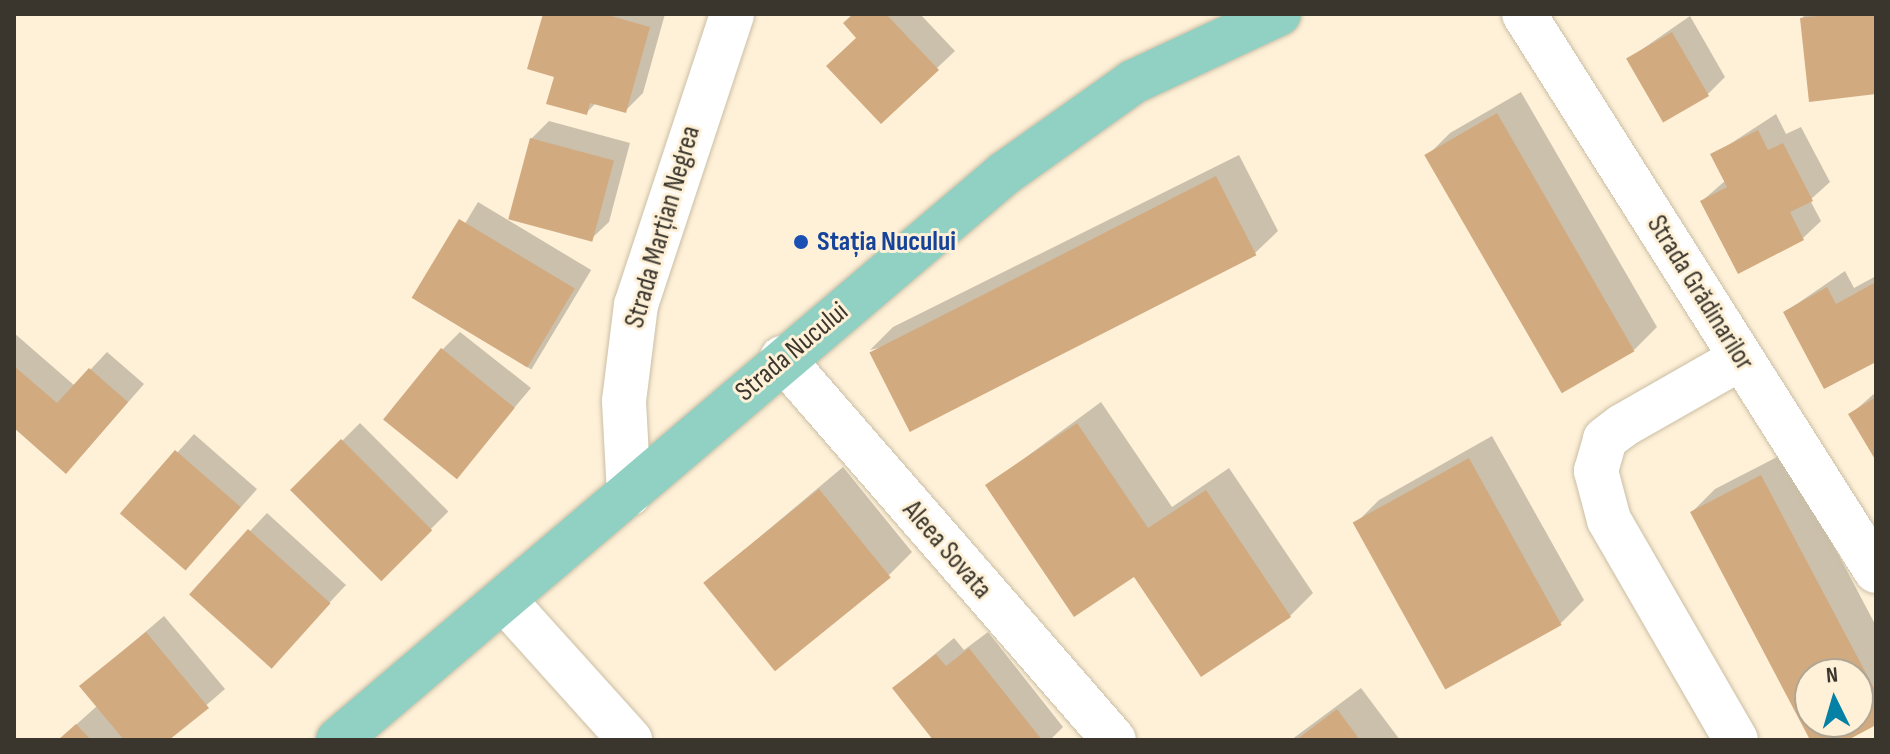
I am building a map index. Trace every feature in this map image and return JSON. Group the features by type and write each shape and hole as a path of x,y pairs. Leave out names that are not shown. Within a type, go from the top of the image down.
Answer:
{"main road":[{"name":"Strada Nucului","path":"338,740 505,601 782,358 1005,173 1133,82 1279,14"}],"street":[{"name":"Strada Marțian Negrea","path":"629,494 624,401 636,305 732,14"},
{"name":"Strada Grădinarilor","path":"1524,14 1876,571"},
{"name":"Aleea Sovata","path":"782,358 1114,740"},
{"path":"1736,740 1609,520 1596,471 1613,432 1741,358"},
{"path":"505,601 630,740"}],"building":[{"path":"543,14 604,14 650,27 626,113 590,103 587,115 546,104 554,77 527,69"},
{"path":"853,14 886,14 939,70 881,124 826,66 856,38 843,23"},
{"path":"1876,14 1876,94 1809,102 1800,18"},
{"path":"1672,32 1709,96 1663,123 1626,58"},
{"path":"1497,113 1634,351 1562,393 1424,155"},
{"path":"1758,130 1768,150 1783,143 1813,201 1790,212 1804,240 1738,274 1700,201 1727,187 1710,154"},
{"path":"530,138 614,161 592,242 508,219"},
{"path":"1216,176 1256,255 910,432 869,353"},
{"path":"459,219 575,289 527,367 412,298"},
{"path":"1876,282 1876,362 1824,389 1783,312 1827,287 1836,304"},
{"path":"441,348 515,408 457,479 383,419"},
{"path":"14,366 57,403 89,368 128,402 66,474 14,428"},
{"path":"1876,397 1876,461 1848,414"},
{"path":"1077,423 1148,528 1206,490 1291,617 1201,677 1134,577 1074,617 985,485"},
{"path":"341,439 432,530 381,581 290,490"},
{"path":"175,450 241,507 186,570 120,513"},
{"path":"1469,458 1562,625 1445,690 1353,522"},
{"path":"1761,475 1858,658 1794,658 1794,710 1690,512"},
{"path":"819,489 891,578 775,671 703,583"},
{"path":"248,529 330,603 272,669 189,594"},
{"path":"146,632 209,708 169,740 124,740 79,686"},
{"path":"969,648 1042,740 933,740 892,688 936,654 946,666"},
{"path":"1874,688 1876,692 1874,726"},
{"path":"1337,709 1360,740 1296,740"},
{"path":"76,724 91,740 58,740"},
{"path":"1809,738 1852,738 1848,740"}],"place":[{"name":"Stația Nucului","path":"801,242"}]}
